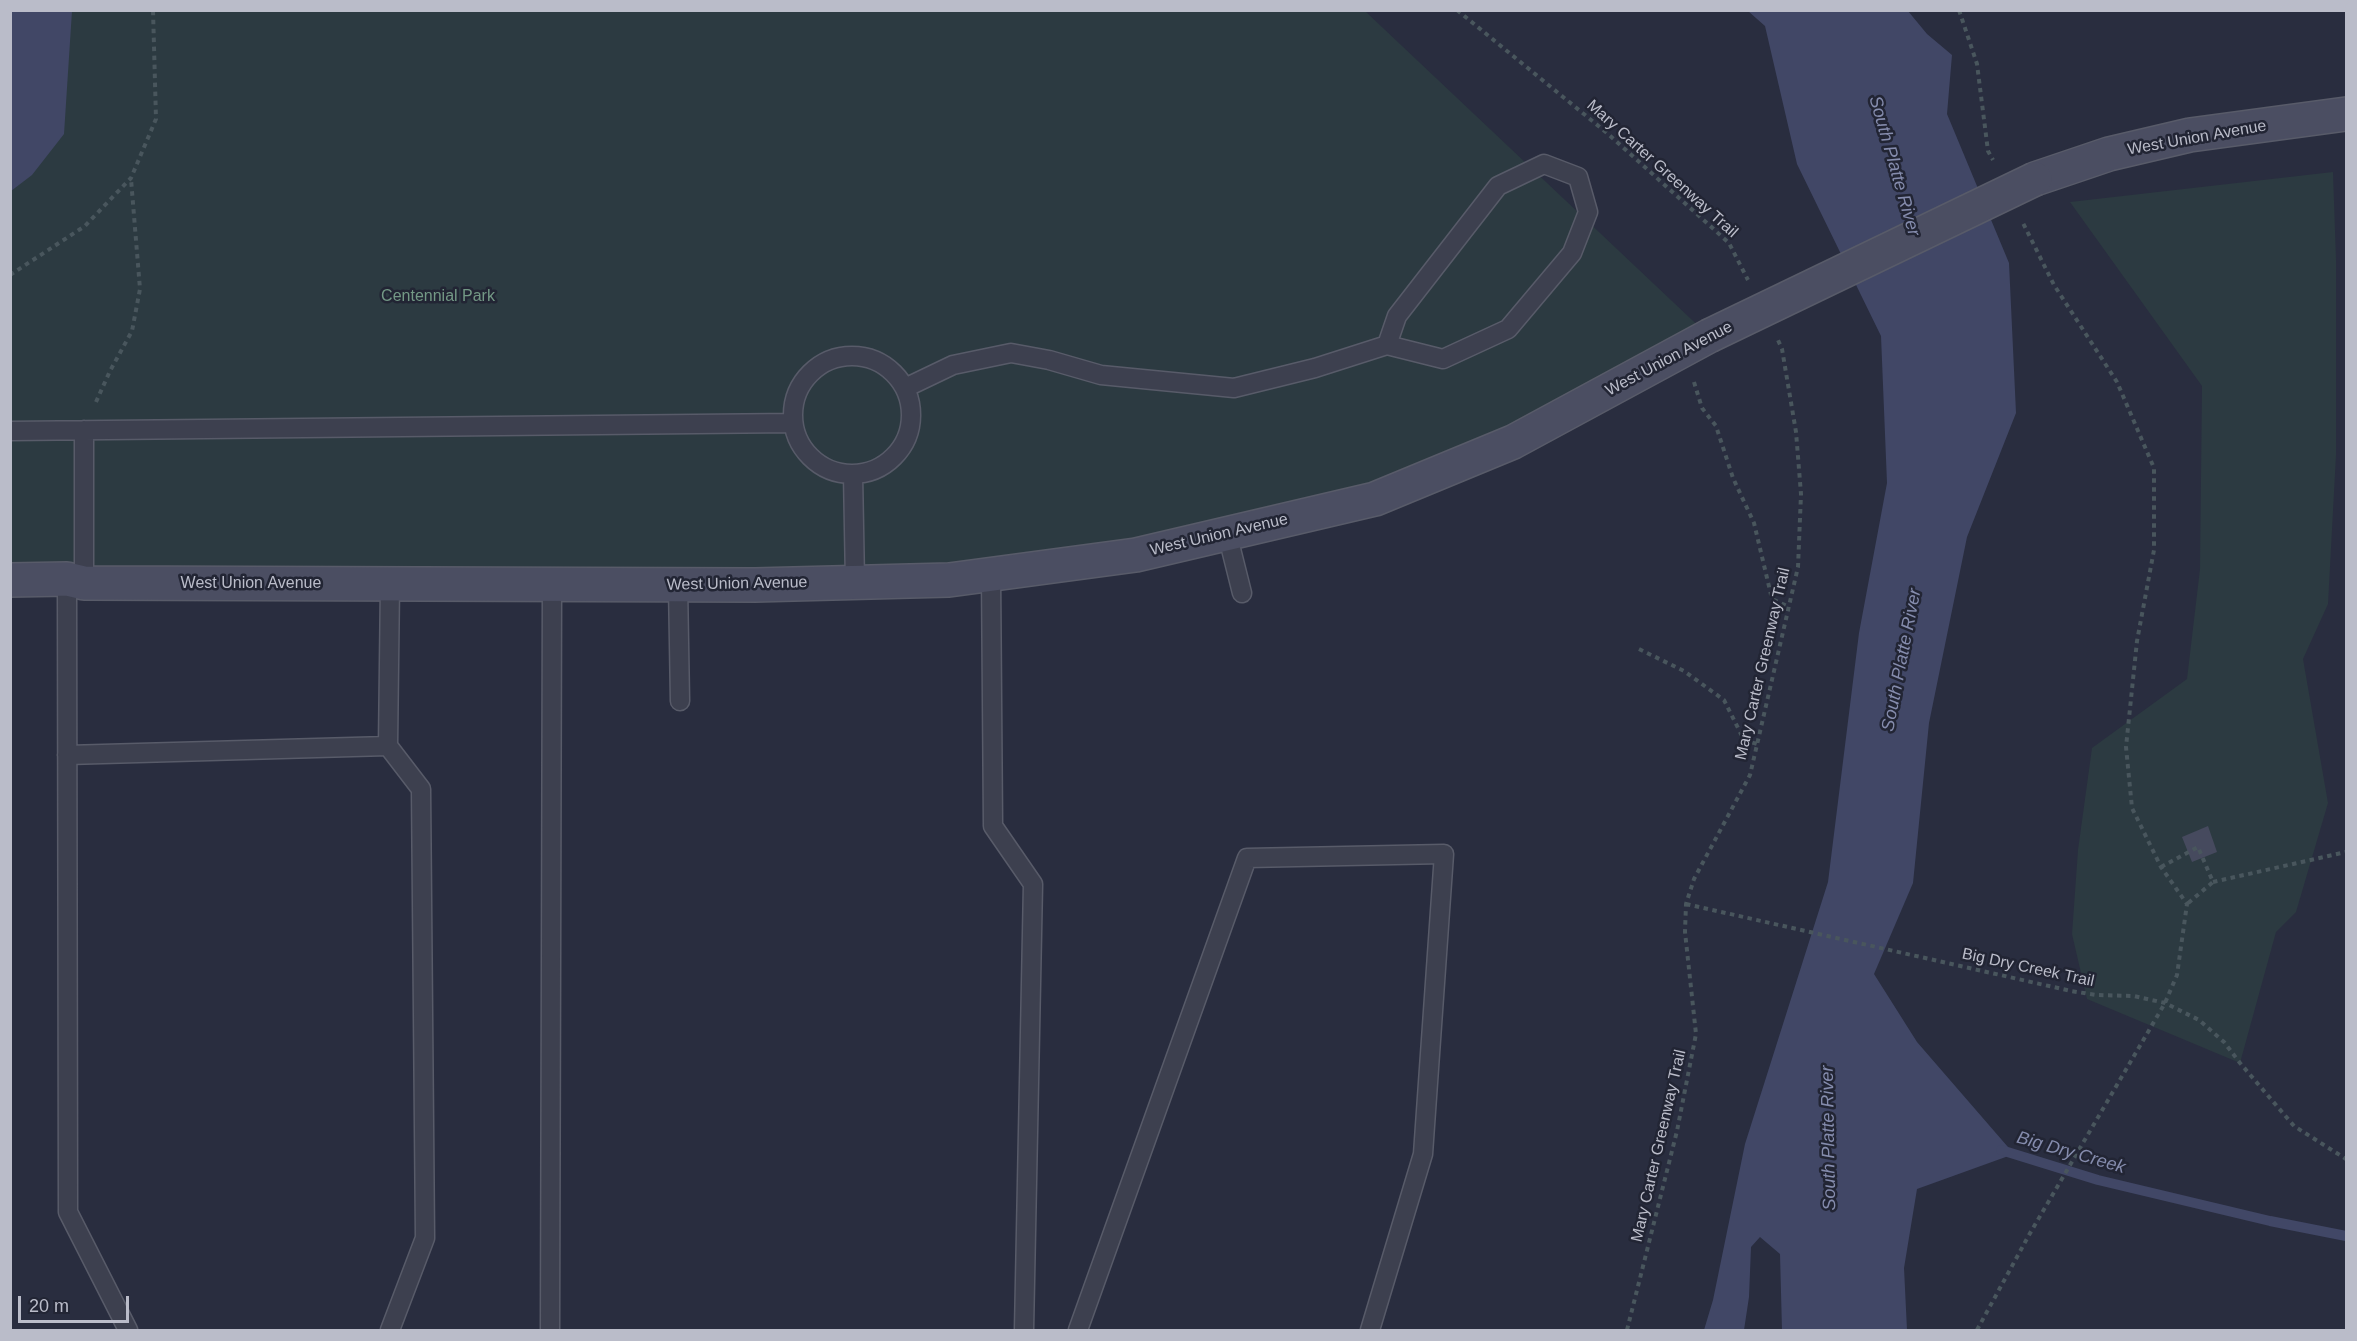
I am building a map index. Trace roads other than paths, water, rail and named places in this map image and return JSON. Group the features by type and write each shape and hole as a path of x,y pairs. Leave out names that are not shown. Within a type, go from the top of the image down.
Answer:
{"street":[{"name":"West Union Avenue","path":"10,580 678,585 949,580 1136,555 1375,499 1513,442 1709,336 2035,179 2109,154 2190,135 2346,114"}],"lane":[{"path":"905,388 953,365 1011,353 1049,360 1101,375 1234,388 1316,368 1387,345 1443,359 1508,329 1572,254 1588,212 1578,177 1544,164 1498,186 1397,316 1387,345"},
{"path":"846,356 870,358 891,370 905,388 912,411 908,435 896,456 876,469 853,474 832,470 813,460 800,443 793,423 795,399 805,378 824,363 846,356"},
{"path":"10,431 793,423"},
{"path":"84,430 67,755 68,1212 128,1330"},
{"path":"853,474 855,582"},
{"path":"1227,533 1242,593"},
{"path":"991,574 993,826 1033,885 1024,1330"},
{"path":"390,584 387,746 421,789 425,1238 390,1330"},
{"path":"550,1330 552,584"},
{"path":"678,585 680,701"},
{"path":"67,755 387,746"},
{"path":"1078,1330 1246,858 1444,854 1423,1154 1370,1330"}],"water":[{"path":"11,10 72,11 64,134 32,175 11,191"},
{"name":"South Platte River","path":"1748,11 1908,11 1927,34 1952,55 1947,114 2009,263 2016,413 1967,537 1929,723 1913,883 1874,974 1917,1042 2014,1154 1917,1189 1904,1268 1907,1330 1782,1330 1780,1254 1760,1237 1751,1247 1749,1297 1744,1330 1704,1330 1713,1300 1745,1144 1828,882 1859,633 1887,483 1881,336 1797,164 1765,26"}],"waterway":[{"name":"Big Dry Creek","path":"2001,1150 2098,1180 2270,1221 2346,1236"}],"park label":[{"name":"Centennial Park","path":"438,297"}]}
